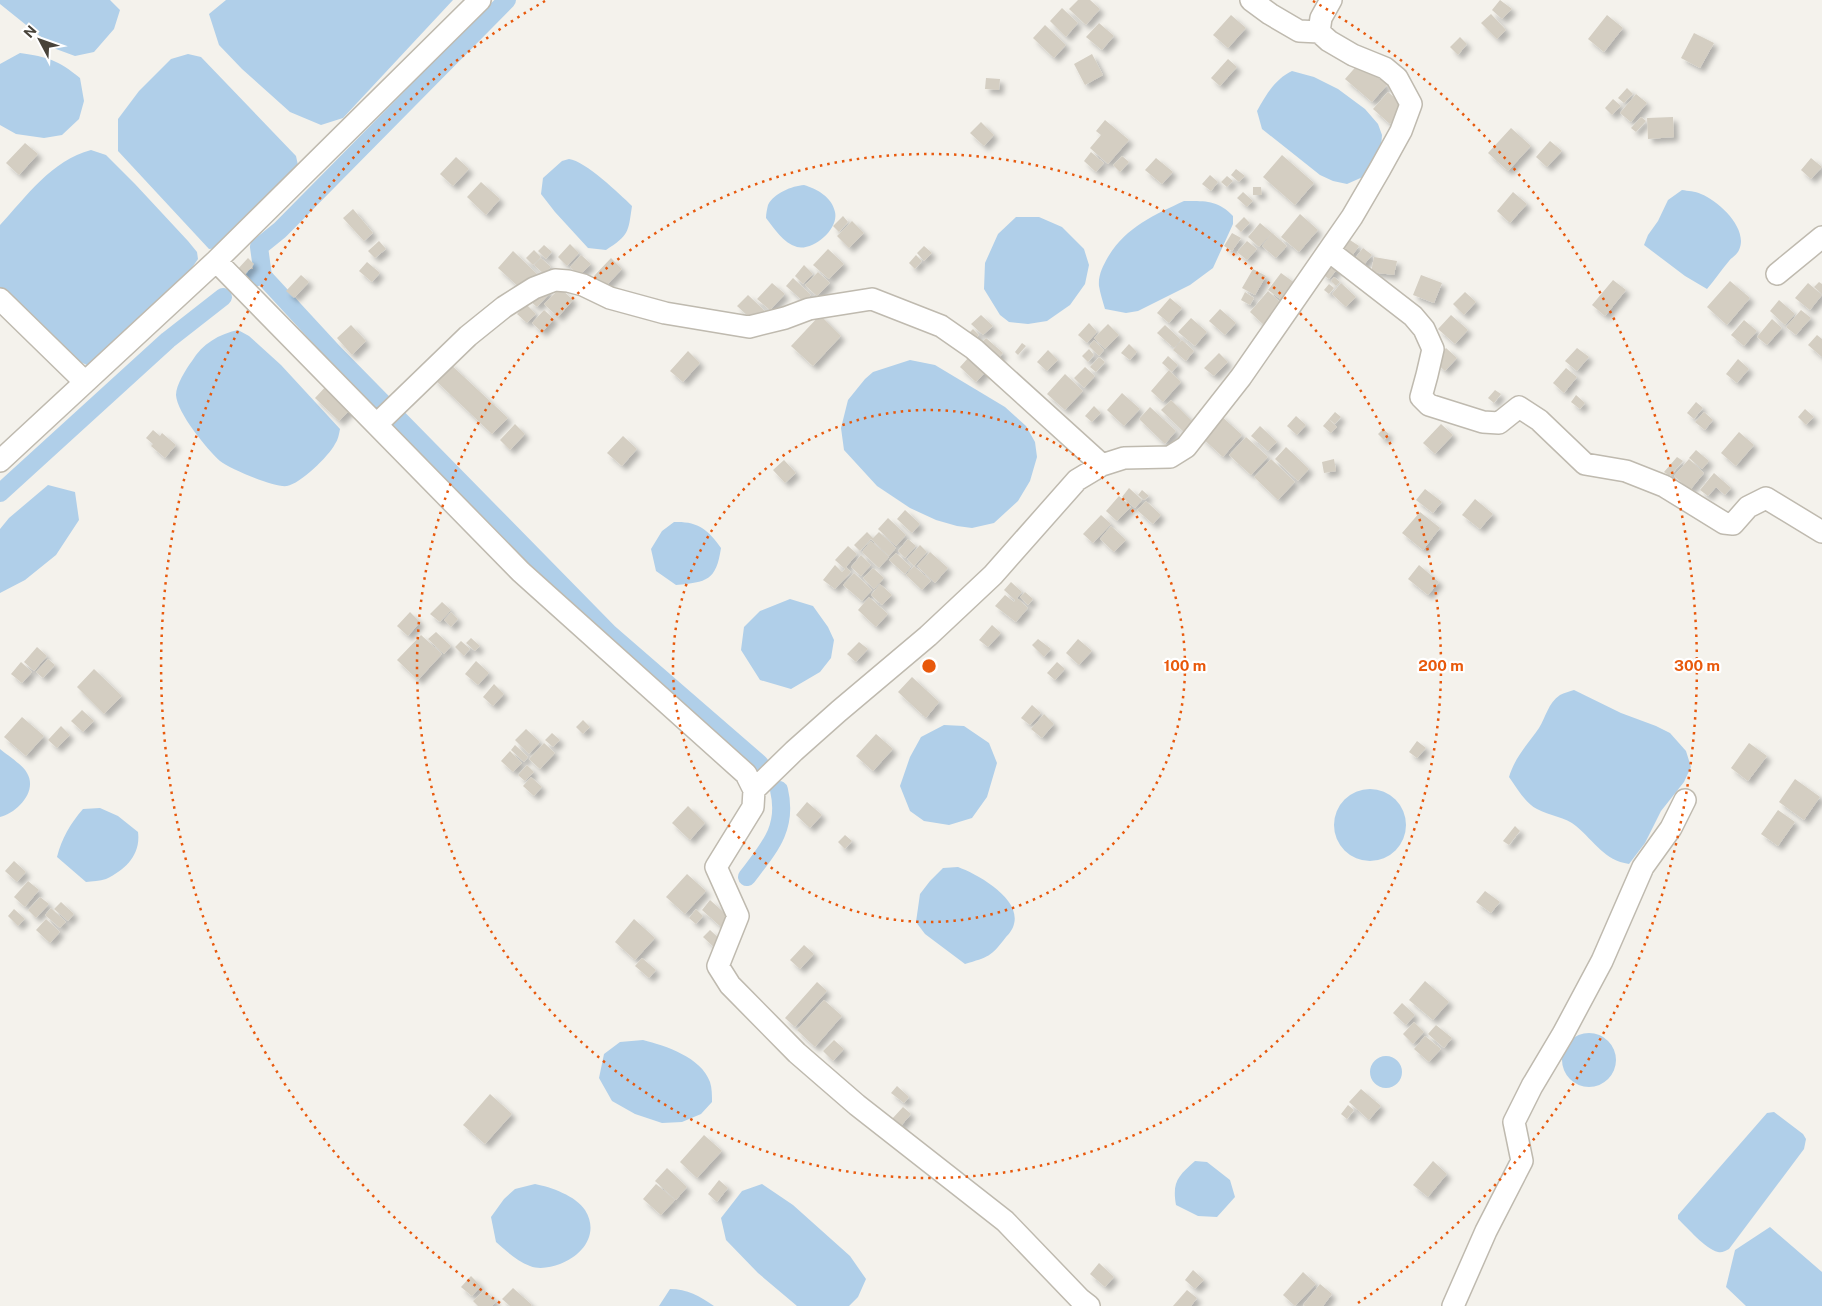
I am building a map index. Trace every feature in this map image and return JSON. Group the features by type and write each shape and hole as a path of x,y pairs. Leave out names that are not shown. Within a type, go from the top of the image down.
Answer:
{"street":[{"path":"0,460 216,261 480,0"},
{"path":"754,790 838,711 941,624 993,575 1077,480 1102,465 1124,458 1170,457 1186,447 1241,377 1329,251 1380,169 1400,131 1411,104 1397,78 1385,68 1353,55 1329,41 1319,32 1299,31 1251,0"},
{"path":"1319,32 1321,18 1331,0"},
{"path":"1778,274 1822,237"},
{"path":"1329,251 1413,316 1424,329 1433,349 1421,397 1429,405 1483,422 1499,423 1519,407 1539,420 1585,464 1626,471 1664,486 1724,523 1733,524 1748,507 1766,498 1822,532"},
{"path":"216,261 521,572 746,774 754,790 753,807 716,867 738,916 718,966 730,985 797,1054 857,1105 1005,1221 1089,1306"},
{"path":"377,424 468,336 504,306 534,288 555,280 583,285 610,298 665,313 749,327 785,318 809,309 872,299 941,326 974,349 1102,465"},
{"path":"0,298 85,382"},
{"path":"1453,1306 1486,1231 1522,1161 1514,1122 1602,960 1643,867 1671,828 1685,800"}],"water":[{"path":"0,0 110,0 120,10 114,29 94,52 75,56 56,49 0,4"},
{"path":"226,0 453,0 343,118 321,125 290,112 242,69 219,45 209,14"},
{"path":"20,53 52,60 80,78 84,101 79,119 62,135 44,138 16,134 0,125 0,64"},
{"path":"188,54 201,57 296,156 299,170 221,248 209,249 118,151 118,119 139,91 171,59"},
{"path":"1292,71 1314,77 1338,89 1365,109 1378,124 1382,135 1381,148 1365,176 1347,184 1333,181 1320,175 1262,129 1257,111 1276,83"},
{"path":"91,150 106,155 135,184 188,241 197,252 198,259 191,269 89,366 61,353 0,288 0,225 52,171 77,155"},
{"path":"569,159 584,165 611,186 632,206 626,232 619,241 606,250 588,248 541,194 543,178 562,161"},
{"path":"804,185 819,191 831,202 835,212 835,219 829,232 824,237 810,246 797,247 779,235 766,218 766,215 768,205 774,197 794,187"},
{"path":"1682,190 1699,193 1716,203 1724,209 1740,233 1741,242 1738,252 1707,289 1685,276 1644,245 1668,200"},
{"path":"1184,201 1211,202 1222,207 1233,216 1233,224 1213,268 1190,285 1138,311 1126,313 1105,309 1099,289 1099,278 1104,264 1115,247 1142,223"},
{"path":"1016,217 1039,217 1062,227 1084,249 1089,265 1085,284 1070,305 1047,321 1028,324 1009,322 1000,315 984,289 985,263 998,234"},
{"path":"238,330 249,336 281,365 340,429 332,449 321,462 293,484 281,486 273,484 233,469 220,461 193,430 178,403 176,395 178,387 184,373 196,355 212,341 224,334"},
{"path":"910,360 935,365 1005,407 1026,426 1035,442 1037,457 1030,481 1018,501 994,523 972,528 957,526 936,520 910,508 877,486 844,450 841,428 848,400 873,372"},
{"path":"48,485 75,492 79,520 56,555 25,580 0,593 0,529 9,518"},
{"path":"674,522 696,525 706,531 721,548 713,573 703,581 676,585 656,571 651,549 662,531"},
{"path":"790,599 813,606 828,627 834,640 831,658 820,672 791,689 760,680 741,650 744,627 760,611"},
{"path":"1574,690 1621,713 1670,733 1686,751 1691,767 1684,782 1661,811 1645,843 1629,864 1613,859 1600,850 1572,823 1533,806 1509,777 1518,757 1539,728 1553,702 1560,695"},
{"path":"944,725 964,726 989,743 997,763 987,797 972,818 949,825 924,821 910,811 900,786 910,757 921,737"},
{"path":"0,749 19,763 25,770 30,780 30,787 28,794 19,806 0,817"},
{"path":"1370,789 1390,795 1400,805 1406,825 1400,845 1390,855 1370,861 1350,855 1340,845 1334,825 1340,805 1350,795"},
{"path":"100,808 118,816 138,832 137,848 130,861 119,871 106,879 86,882 57,857 67,831 83,809"},
{"path":"958,867 976,875 996,888 1011,905 1014,914 1012,930 996,949 984,958 965,964 925,934 916,922 920,894 943,868"},
{"path":"1584,1033 1594,1033 1604,1037 1612,1045 1616,1060 1612,1075 1604,1083 1594,1087 1584,1087 1574,1083 1566,1075 1562,1065 1562,1055 1566,1045 1574,1037"},
{"path":"643,1040 682,1054 691,1059 705,1073 711,1084 712,1102 701,1114 682,1122 662,1123 635,1114 612,1101 599,1078 604,1054 620,1042"},
{"path":"1386,1056 1397,1061 1402,1072 1397,1083 1386,1088 1375,1083 1370,1072 1375,1061"},
{"path":"1774,1112 1803,1134 1806,1139 1804,1149 1729,1249 1724,1252 1713,1250 1702,1243 1678,1219 1678,1215 1767,1113"},
{"path":"1195,1161 1207,1162 1230,1180 1235,1197 1217,1217 1198,1216 1176,1205 1175,1191 1180,1175"},
{"path":"535,1184 548,1187 576,1200 585,1210 591,1227 582,1250 560,1264 545,1268 525,1264 496,1242 491,1217 504,1199 515,1189"},
{"path":"762,1184 793,1205 850,1256 866,1279 858,1297 849,1306 797,1306 758,1273 726,1240 721,1218 742,1191"},
{"path":"1770,1227 1822,1272 1822,1306 1746,1306 1726,1287 1735,1250"},
{"path":"670,1289 682,1290 693,1294 714,1306 659,1306"}],"building":[{"path":"1078,0 1090,0 1100,9 1086,25 1069,9"},
{"path":"1500,0 1512,9 1502,19 1492,10"},
{"path":"1062,8 1078,23 1066,37 1050,21"},
{"path":"1491,14 1506,30 1497,39 1481,23"},
{"path":"1231,15 1246,28 1228,48 1213,35"},
{"path":"1607,15 1623,28 1604,52 1588,39"},
{"path":"1099,23 1114,36 1102,50 1086,37"},
{"path":"1045,25 1066,45 1054,58 1033,38"},
{"path":"1694,33 1714,43 1700,68 1681,58"},
{"path":"1460,37 1467,44 1458,55 1450,47"},
{"path":"1092,54 1103,75 1085,85 1074,64"},
{"path":"1228,59 1237,67 1220,86 1211,78"},
{"path":"1360,62 1387,85 1372,102 1345,79"},
{"path":"986,78 1000,79 999,90 985,89"},
{"path":"1627,88 1633,94 1624,103 1618,98"},
{"path":"1388,92 1405,106 1390,124 1373,109"},
{"path":"1636,94 1647,103 1631,122 1620,113"},
{"path":"1613,99 1621,106 1612,115 1605,108"},
{"path":"1641,117 1646,121 1636,132 1631,128"},
{"path":"1673,117 1674,137 1648,139 1647,118"},
{"path":"1105,120 1129,140 1108,164 1090,148 1101,135 1096,131"},
{"path":"981,122 994,135 984,146 970,133"},
{"path":"1511,128 1531,146 1508,171 1488,153"},
{"path":"1550,141 1562,151 1547,167 1536,157"},
{"path":"25,143 38,154 19,175 6,163"},
{"path":"1091,152 1104,163 1096,172 1084,161"},
{"path":"1282,155 1314,183 1295,205 1263,177"},
{"path":"1122,156 1129,162 1120,172 1113,165"},
{"path":"456,157 469,169 453,186 440,174"},
{"path":"1156,158 1173,172 1162,184 1145,170"},
{"path":"1811,158 1822,167 1811,179 1801,170"},
{"path":"1236,169 1245,176 1239,182 1231,175"},
{"path":"1210,175 1218,182 1211,191 1202,184"},
{"path":"1227,176 1233,181 1227,187 1221,182"},
{"path":"481,182 500,199 486,215 467,197"},
{"path":"1253,187 1261,187 1262,195 1253,195"},
{"path":"1243,192 1253,201 1247,207 1237,198"},
{"path":"1513,192 1527,204 1510,223 1497,211"},
{"path":"353,209 373,233 364,241 343,218"},
{"path":"1300,214 1318,230 1299,252 1281,237"},
{"path":"843,216 848,222 839,232 833,226"},
{"path":"1244,217 1250,223 1241,232 1235,226"},
{"path":"852,221 864,233 849,248 837,236"},
{"path":"1260,223 1272,233 1259,247 1248,237"},
{"path":"1232,233 1241,238 1232,251 1224,246"},
{"path":"1272,233 1287,246 1276,258 1262,246"},
{"path":"1350,240 1359,246 1349,260 1340,254"},
{"path":"379,241 386,249 375,258 368,251"},
{"path":"1247,241 1257,249 1247,260 1237,252"},
{"path":"570,244 579,253 567,266 558,257"},
{"path":"544,245 552,252 546,259 538,251"},
{"path":"924,246 932,253 924,261 917,253"},
{"path":"1363,248 1372,255 1362,267 1353,261"},
{"path":"828,249 844,264 829,279 813,265"},
{"path":"534,250 541,257 533,265 526,258"},
{"path":"513,251 537,274 522,290 498,268"},
{"path":"581,255 591,264 579,276 570,267"},
{"path":"916,255 922,261 915,269 909,263"},
{"path":"1374,257 1397,261 1394,275 1371,272"},
{"path":"248,258 254,264 243,277 236,271"},
{"path":"541,258 551,267 544,274 534,265"},
{"path":"611,258 622,269 605,287 594,276"},
{"path":"1331,261 1339,267 1329,279 1321,273"},
{"path":"367,262 380,273 372,282 359,271"},
{"path":"804,265 813,274 803,284 795,276"},
{"path":"1253,269 1266,276 1255,295 1242,288"},
{"path":"818,272 830,283 817,296 805,285"},
{"path":"1281,273 1299,286 1286,303 1268,290"},
{"path":"301,275 309,282 294,298 286,291"},
{"path":"1421,275 1442,283 1434,303 1413,295"},
{"path":"1334,277 1340,282 1336,286 1331,281"},
{"path":"793,278 811,295 804,302 786,286"},
{"path":"1613,280 1626,290 1605,316 1592,305"},
{"path":"1730,281 1750,298 1727,325 1707,307"},
{"path":"1819,282 1822,284 1822,294 1814,287"},
{"path":"772,283 785,294 770,310 757,299"},
{"path":"1341,283 1356,297 1346,307 1332,294"},
{"path":"1808,283 1822,295 1810,310 1795,298"},
{"path":"1329,284 1334,288 1329,294 1324,290"},
{"path":"542,286 550,293 537,307 529,300"},
{"path":"560,288 573,300 558,317 544,304"},
{"path":"1268,291 1283,305 1265,326 1250,312"},
{"path":"1245,292 1254,298 1250,305 1241,300"},
{"path":"1465,292 1476,302 1464,315 1453,304"},
{"path":"748,295 768,314 758,325 737,306"},
{"path":"1170,298 1182,308 1169,323 1157,313"},
{"path":"1779,300 1795,314 1785,325 1770,311"},
{"path":"526,304 536,314 527,323 517,314"},
{"path":"1220,309 1236,323 1225,335 1209,321"},
{"path":"544,310 554,319 542,332 532,323"},
{"path":"1801,310 1811,318 1796,335 1786,327"},
{"path":"820,315 841,336 813,366 791,346"},
{"path":"981,315 993,326 983,335 971,324"},
{"path":"1451,315 1468,330 1455,344 1438,329"},
{"path":"1191,318 1207,332 1195,346 1178,332"},
{"path":"1772,319 1782,328 1767,345 1757,337"},
{"path":"1744,320 1757,331 1744,346 1731,335"},
{"path":"1089,323 1097,332 1087,343 1078,335"},
{"path":"1108,324 1119,335 1105,349 1094,338"},
{"path":"351,325 366,341 352,355 337,338"},
{"path":"1165,325 1181,340 1174,348 1157,333"},
{"path":"973,329 979,335 970,344 964,338"},
{"path":"1817,335 1822,339 1822,357 1808,345"},
{"path":"986,338 1003,353 996,361 979,345"},
{"path":"1094,340 1104,350 1099,356 1089,346"},
{"path":"1182,340 1194,351 1186,361 1173,350"},
{"path":"1022,343 1026,346 1018,355 1015,352"},
{"path":"1129,344 1137,352 1130,360 1121,353"},
{"path":"977,348 993,364 976,382 960,367"},
{"path":"1446,348 1457,358 1445,371 1434,361"},
{"path":"1577,348 1589,357 1577,371 1565,361"},
{"path":"1089,349 1094,355 1088,362 1082,356"},
{"path":"1048,350 1058,360 1047,371 1037,362"},
{"path":"688,351 700,363 683,382 670,371"},
{"path":"1219,353 1228,362 1214,376 1204,368"},
{"path":"1168,356 1178,365 1172,372 1162,363"},
{"path":"1099,357 1105,362 1096,372 1090,367"},
{"path":"1738,359 1749,369 1737,383 1726,374"},
{"path":"448,362 508,418 492,434 433,378"},
{"path":"1085,367 1095,376 1084,388 1074,378"},
{"path":"1566,368 1577,377 1564,393 1553,383"},
{"path":"1169,370 1181,382 1163,402 1151,391"},
{"path":"1065,374 1083,391 1065,410 1047,394"},
{"path":"329,383 354,406 339,421 315,398"},
{"path":"1495,390 1501,394 1494,403 1488,398"},
{"path":"1122,393 1140,409 1124,426 1107,410"},
{"path":"1576,395 1585,403 1580,409 1571,402"},
{"path":"1171,400 1195,424 1186,434 1161,410"},
{"path":"1696,402 1703,408 1694,419 1687,413"},
{"path":"1094,406 1101,413 1092,422 1085,416"},
{"path":"1150,407 1176,431 1165,444 1139,419"},
{"path":"1805,409 1814,417 1806,425 1798,417"},
{"path":"1335,412 1341,417 1335,424 1329,419"},
{"path":"1704,412 1713,420 1705,430 1695,422"},
{"path":"1219,414 1242,435 1223,457 1200,436"},
{"path":"1296,416 1306,425 1297,435 1287,426"},
{"path":"1329,419 1337,427 1331,433 1323,426"},
{"path":"515,424 525,434 510,450 500,440"},
{"path":"1441,424 1453,435 1435,454 1423,443"},
{"path":"1260,426 1277,442 1268,451 1251,436"},
{"path":"1383,429 1389,434 1384,440 1378,434"},
{"path":"153,430 160,436 162,433 176,445 165,458 151,446 153,444 146,438"},
{"path":"1739,432 1754,445 1736,466 1721,453"},
{"path":"623,436 637,449 622,466 607,453"},
{"path":"1246,437 1268,457 1251,475 1229,455"},
{"path":"1286,447 1309,469 1298,481 1275,459"},
{"path":"1696,450 1709,461 1702,469 1689,458"},
{"path":"1677,457 1683,461 1670,476 1664,472"},
{"path":"1271,459 1295,482 1278,500 1254,477"},
{"path":"1334,459 1336,471 1324,473 1322,462"},
{"path":"1689,459 1704,473 1690,490 1674,476"},
{"path":"784,460 796,473 785,483 773,470"},
{"path":"1714,473 1731,488 1725,495 1716,487 1708,496 1700,490"},
{"path":"1129,488 1142,500 1135,508 1122,497"},
{"path":"1425,489 1442,502 1433,513 1416,500"},
{"path":"1142,490 1149,496 1144,500 1138,495"},
{"path":"1119,496 1131,507 1117,521 1106,511"},
{"path":"1475,499 1493,514 1480,529 1462,515"},
{"path":"1146,501 1161,515 1153,524 1137,510"},
{"path":"905,510 920,524 912,533 897,519"},
{"path":"1420,512 1440,528 1423,550 1402,533"},
{"path":"1101,515 1111,524 1093,543 1083,534"},
{"path":"888,518 906,535 896,546 878,529"},
{"path":"1111,526 1126,540 1114,552 1100,539"},
{"path":"867,532 873,538 879,532 896,548 889,556 871,539 860,551 854,545"},
{"path":"908,539 916,546 905,558 898,551"},
{"path":"871,541 889,557 879,568 862,552"},
{"path":"920,545 927,552 914,566 907,559"},
{"path":"848,546 857,554 846,567 851,572 835,589 823,580 835,565 842,572 845,569 835,560"},
{"path":"930,552 948,568 935,583 917,566"},
{"path":"896,553 911,567 905,574 889,560"},
{"path":"861,555 871,565 861,576 851,567"},
{"path":"1419,565 1439,582 1428,595 1408,579"},
{"path":"914,566 931,581 922,590 906,575"},
{"path":"873,568 884,578 874,589 863,578"},
{"path":"854,573 872,590 862,601 843,585"},
{"path":"1011,582 1022,592 1017,598 1028,608 1016,622 995,606 1005,595 1014,602 1015,600 1004,590"},
{"path":"880,584 892,595 882,605 871,595"},
{"path":"1025,592 1033,599 1028,605 1020,597"},
{"path":"869,597 888,614 876,627 858,610"},
{"path":"442,602 451,610 440,622 430,614"},
{"path":"410,612 420,622 408,636 397,626"},
{"path":"451,612 458,619 451,627 444,620"},
{"path":"992,625 1001,633 988,647 979,640"},
{"path":"436,632 451,646 444,654 428,639"},
{"path":"421,635 442,654 418,680 397,660"},
{"path":"471,638 480,646 475,651 466,643"},
{"path":"1038,639 1051,649 1044,657 1032,645"},
{"path":"1078,639 1092,651 1079,665 1066,653"},
{"path":"461,641 470,649 464,656 455,647"},
{"path":"859,642 868,649 856,662 847,654"},
{"path":"37,647 47,656 34,671 24,662"},
{"path":"48,659 55,665 43,678 36,672"},
{"path":"476,661 489,673 478,685 465,674"},
{"path":"21,662 32,672 22,683 11,674"},
{"path":"1057,662 1065,669 1055,680 1047,673"},
{"path":"94,669 122,696 104,714 77,687"},
{"path":"912,677 939,702 926,718 898,692"},
{"path":"494,684 504,694 493,706 483,697"},
{"path":"1032,705 1041,713 1030,725 1021,718"},
{"path":"82,710 94,721 83,732 71,721"},
{"path":"1044,714 1054,724 1042,738 1031,729"},
{"path":"22,717 44,736 26,756 4,737"},
{"path":"583,720 590,727 583,734 576,727"},
{"path":"61,726 70,735 57,748 48,740"},
{"path":"526,729 540,742 529,754 515,740"},
{"path":"552,733 560,740 553,747 545,740"},
{"path":"876,734 893,749 873,771 856,756"},
{"path":"1417,741 1426,748 1417,758 1409,752"},
{"path":"544,743 555,753 540,769 529,759"},
{"path":"1749,743 1767,756 1748,781 1731,768"},
{"path":"515,745 528,757 524,762 511,750"},
{"path":"510,751 522,763 513,772 501,761"},
{"path":"527,765 534,772 525,781 518,775"},
{"path":"531,777 542,787 534,796 523,786"},
{"path":"1795,779 1820,797 1804,820 1779,802"},
{"path":"807,802 822,815 810,828 796,815"},
{"path":"688,806 705,823 690,840 672,823"},
{"path":"1778,810 1795,822 1778,846 1761,834"},
{"path":"1515,826 1520,831 1509,845 1503,841"},
{"path":"845,835 852,841 845,849 838,842"},
{"path":"14,861 26,872 17,882 5,871"},
{"path":"687,874 706,891 685,914 666,897"},
{"path":"28,881 39,890 25,907 14,897"},
{"path":"1485,891 1500,902 1491,913 1476,902"},
{"path":"40,897 49,904 36,918 28,910"},
{"path":"710,900 730,918 721,927 702,910"},
{"path":"61,902 74,914 68,921 54,909"},
{"path":"51,908 66,922 60,928 45,915"},
{"path":"14,909 25,919 18,926 8,916"},
{"path":"696,909 703,916 696,924 689,918"},
{"path":"46,919 60,932 50,943 36,930"},
{"path":"634,919 655,938 635,960 615,942"},
{"path":"710,930 723,942 716,949 703,937"},
{"path":"804,945 814,954 800,969 790,960"},
{"path":"642,958 656,970 649,978 635,966"},
{"path":"1425,981 1449,1002 1433,1020 1409,1000"},
{"path":"817,982 827,991 795,1027 785,1018"},
{"path":"824,1000 842,1016 815,1047 797,1030"},
{"path":"1402,1003 1415,1015 1406,1025 1393,1013"},
{"path":"1414,1022 1424,1032 1413,1044 1403,1034"},
{"path":"1436,1025 1452,1038 1444,1048 1428,1034"},
{"path":"1425,1036 1441,1049 1429,1062 1414,1049"},
{"path":"834,1040 844,1049 833,1061 823,1051"},
{"path":"897,1086 909,1097 904,1103 891,1093"},
{"path":"1361,1089 1381,1106 1369,1120 1349,1102"},
{"path":"490,1094 512,1114 485,1144 463,1125"},
{"path":"1348,1105 1354,1110 1347,1119 1341,1114"},
{"path":"903,1107 911,1114 900,1127 892,1119"},
{"path":"704,1135 722,1151 697,1178 680,1162"},
{"path":"1433,1161 1447,1174 1428,1197 1413,1185"},
{"path":"667,1168 687,1187 676,1200 655,1181"},
{"path":"719,1180 728,1188 717,1202 708,1194"},
{"path":"656,1184 675,1200 661,1215 643,1199"},
{"path":"1099,1263 1114,1277 1105,1287 1090,1274"},
{"path":"1193,1270 1204,1280 1195,1289 1185,1280"},
{"path":"1303,1272 1316,1284 1295,1306 1283,1295"},
{"path":"471,1276 481,1286 472,1296 461,1287"},
{"path":"1320,1284 1332,1294 1323,1306 1303,1305"},
{"path":"513,1288 532,1305 510,1306 502,1299"},
{"path":"484,1290 496,1301 492,1306 478,1306 473,1301"},
{"path":"1187,1290 1197,1298 1191,1306 1173,1306"}],"waterway":[{"path":"263,276 259,247 280,230 507,0"},
{"path":"252,278 263,276 334,353 609,633 760,764"},
{"path":"0,493 168,340 223,297"},
{"path":"747,877 763,857 779,827 781,816 779,790"}]}
